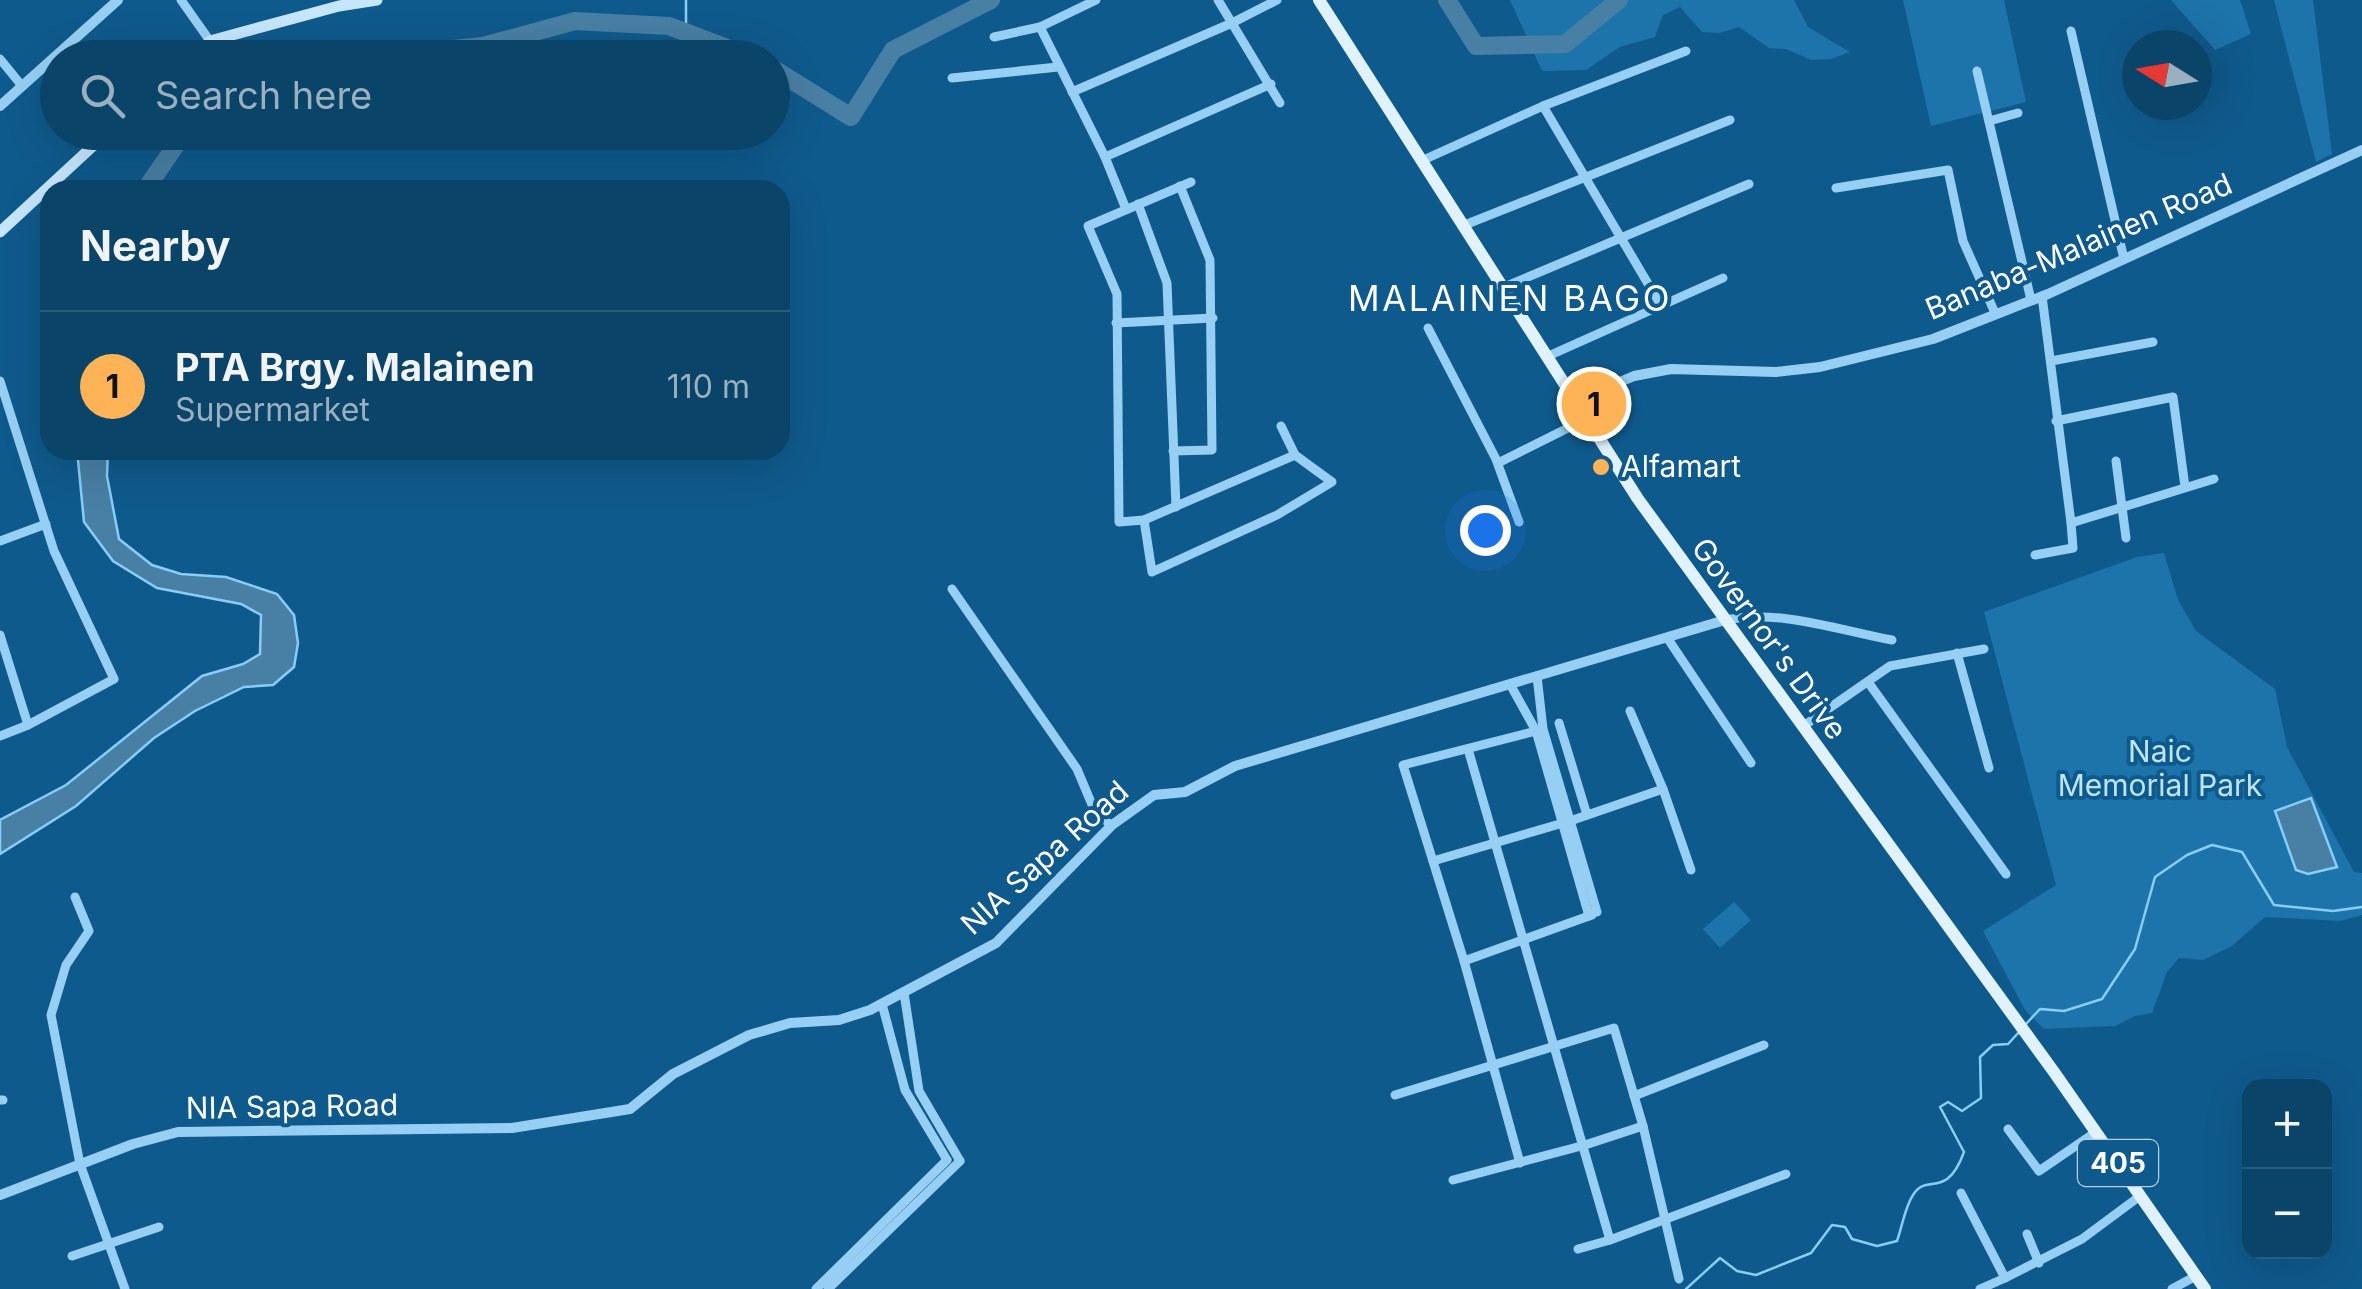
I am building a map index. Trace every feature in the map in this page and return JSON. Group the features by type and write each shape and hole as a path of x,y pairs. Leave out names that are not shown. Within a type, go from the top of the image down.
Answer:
{"main road":[{"name":"Governor's Drive","path":"1319,0 1574,402 1725,620 2029,1038 2205,1289"},
{"path":"217,40 339,6 371,1"},
{"path":"56,180 89,150"},
{"path":"0,232 40,195"}],"street":[{"path":"73,40 118,0"},
{"path":"181,0 209,40"},
{"path":"994,36 1040,27 1096,0"},
{"path":"1218,0 1280,103"},
{"path":"1072,92 1277,0"},
{"path":"1040,27 1126,208"},
{"path":"2072,31 2124,258"},
{"path":"1421,161 1543,106 1686,50"},
{"path":"0,58 22,86"},
{"path":"952,78 1058,67"},
{"path":"0,106 40,70"},
{"path":"1978,71 2051,360 2071,523 2073,548 2036,555"},
{"path":"1104,157 1271,84"},
{"path":"1543,106 1660,304"},
{"path":"1989,122 2018,113"},
{"path":"1462,226 1730,120"},
{"name":"Banaba-Malainen Road","path":"1574,402 1634,376 1671,369 1776,372 1820,367 1933,339 2036,298 2362,150"},
{"path":"1836,188 1948,170 1964,241 1996,313"},
{"path":"1173,451 1212,450 1210,260 1185,184 1088,226 1117,294 1118,522 1144,520 1295,455"},
{"path":"1502,288 1748,184"},
{"path":"1138,204 1167,284 1176,506"},
{"path":"1546,357 1723,278"},
{"path":"1116,323 1212,318"},
{"path":"1428,328 1497,462 1519,522"},
{"path":"2051,360 2154,342"},
{"path":"0,381 54,550 114,679 0,736"},
{"path":"2056,421 2173,396 2185,487"},
{"path":"1497,462 1586,419"},
{"path":"0,430 15,426"},
{"path":"1144,520 1152,572 1277,515 1332,482 1295,455 1281,426"},
{"path":"2116,461 2126,538"},
{"path":"2071,523 2214,479"},
{"path":"0,541 46,524"},
{"path":"952,588 1076,768 1094,807 1111,826"},
{"path":"1725,620 1746,616 1805,621 1892,640"},
{"name":"NIA Sapa Road","path":"0,1194 133,1144 178,1132 512,1128 630,1108 673,1074 749,1036 790,1023 839,1020 882,1004 996,943 1111,826 1154,795 1186,792 1235,766 1725,620"},
{"path":"0,635 28,725"},
{"path":"1668,639 1750,762"},
{"path":"1802,727 1890,666 1984,648"},
{"path":"1957,653 1990,768"},
{"path":"1464,961 1596,912 1540,730 1538,676"},
{"path":"0,679 13,678"},
{"path":"1868,682 2006,874"},
{"path":"1510,684 1540,730"},
{"path":"1630,710 1692,870"},
{"path":"1560,723 1588,815"},
{"path":"1520,1163 1494,1063 1403,765 1540,730"},
{"path":"1468,748 1610,1240"},
{"path":"1433,861 1662,789"},
{"path":"75,896 89,931 66,965 50,1015 80,1164 125,1289"},
{"path":"904,993 919,1091 960,1162"},
{"path":"882,1004 902,1080 946,1160"},
{"path":"1396,1094 1614,1028 1643,1126 1679,1279"},
{"path":"1634,1096 1764,1045"},
{"path":"902,1080 917,1075"},
{"path":"1453,1180 1585,1146 1643,1126"},
{"path":"2008,1129 2040,1172 2096,1132"},
{"path":"946,1160 960,1162"},
{"path":"816,1289 946,1160"},
{"path":"828,1289 960,1162"},
{"path":"1578,1249 1786,1174"},
{"path":"1961,1193 2005,1278"},
{"path":"1980,1289 2039,1263 2140,1196"},
{"path":"72,1256 159,1227"},
{"path":"2026,1234 2039,1263"},
{"path":"2172,1289 2196,1276"}],"green space":[{"path":"1510,0 1794,0 1808,27 1850,52 1831,59 1811,60 1786,49 1769,48 1739,27 1720,33 1702,32 1680,7 1663,15 1655,37 1620,47 1586,70 1542,71"},
{"path":"1903,0 2004,0 2026,102 1931,126"},
{"path":"2171,0 2240,0 2251,34 2215,50 2212,30 2197,30"},
{"path":"2274,0 2313,0 2332,154 2316,162"},
{"name":"Naic Memorial Park","path":"2164,553 2178,600 2196,631 2275,689 2287,747 2354,872 2362,873 2362,915 2340,921 2265,917 2232,946 2203,960 2179,958 2167,972 2152,1013 2115,1026 2044,1029 2025,1010 1983,931 2056,885 1984,612 2137,557"},
{"path":"1734,902 1751,920 1720,948 1703,929"}],"shaded area":[{"path":"78,460 108,460 119,539 152,565 181,574 226,577 277,594 294,615 298,643 294,667 273,685 244,687 195,711 154,738 76,806 0,854 0,820 66,785 202,676 243,664 260,654 261,615 241,604 157,588 113,561 84,522"},
{"path":"2311,798 2337,867 2308,874 2296,870 2275,811"}],"waterway":[{"path":"686,0 686,32"},
{"path":"790,79 851,117 893,50 991,0"},
{"path":"1447,0 1476,46 1565,44 1619,0"},
{"path":"505,40 575,21 669,26 706,40"},
{"path":"152,180 173,150"},
{"path":"2025,1025 2040,1009 2064,1011 2102,999 2135,949 2155,877 2187,855 2212,845 2242,852 2274,905 2333,911 2362,907"},
{"path":"1686,1289 1720,1258 1737,1271 1756,1275 1811,1253 1832,1225 1845,1227 1852,1239 1877,1246 1897,1241 1913,1195 1924,1185 1950,1176 1964,1152 1940,1107 1948,1102 1962,1111 1981,1098 1980,1057 1993,1045 2008,1044 2020,1031"}],"place":[{"name":"PTA Brgy. Malainen","path":"1594,404"},
{"name":"Alfamart","path":"1601,467"}],"district":[{"name":"MALAINEN BAGO","path":"1510,299"}]}
